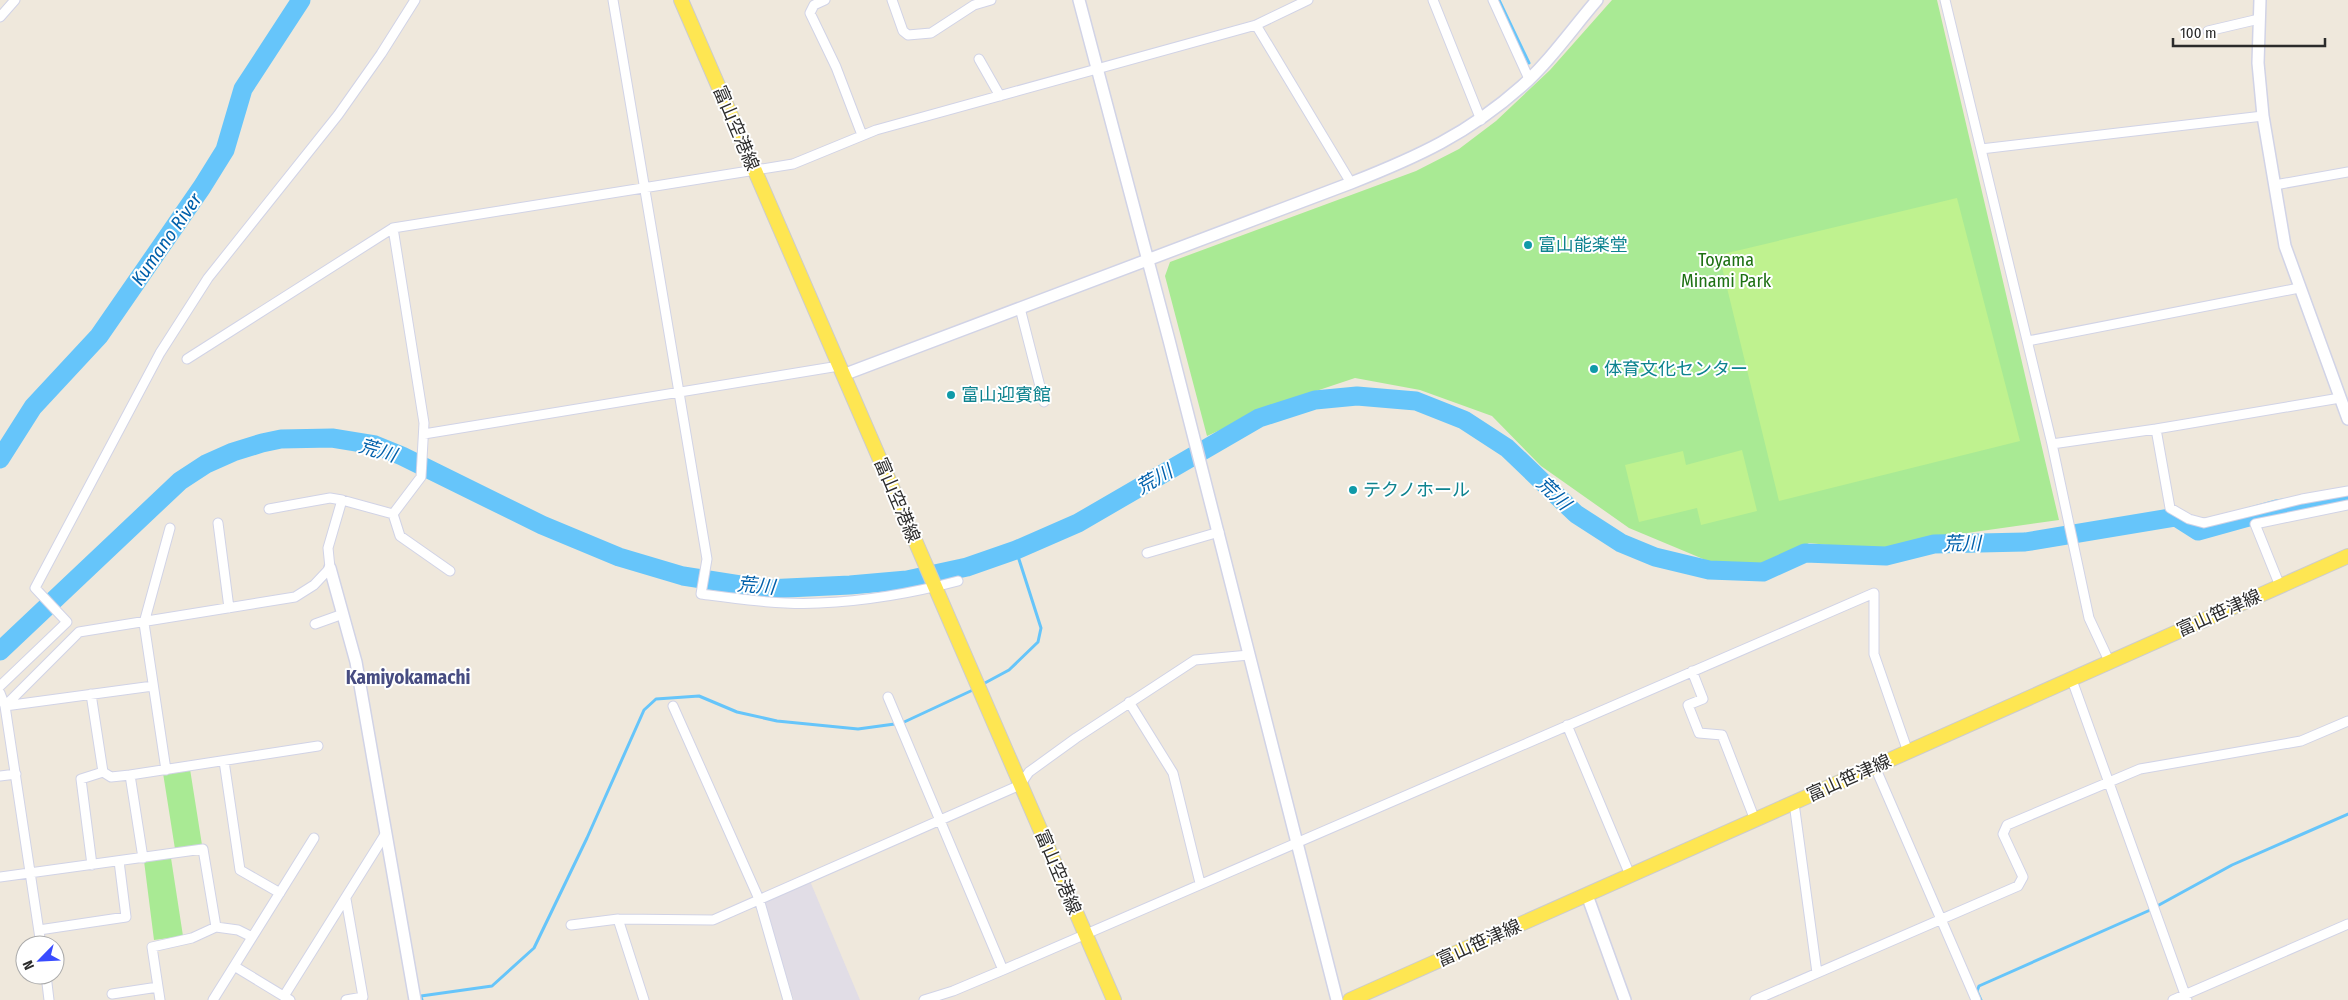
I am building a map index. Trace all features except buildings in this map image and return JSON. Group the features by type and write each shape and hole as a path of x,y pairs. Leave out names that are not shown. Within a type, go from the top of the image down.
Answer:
{"main road":[{"name":"富山空港線","path":"681,0 1114,1000"},
{"name":"富山笹津線","path":"1350,1000 2348,556"}],"street":[{"path":"0,17 15,0"},
{"path":"0,686 67,622 35,588 160,353 208,278 338,115 381,54 415,0"},
{"path":"613,0 707,559 701,594 738,599 819,603 903,594 958,581"},
{"path":"825,0 814,5 810,13 836,67 862,135"},
{"path":"892,0 903,31 908,35 931,33 974,5 991,0"},
{"path":"1079,0 1219,532 1337,1000"},
{"path":"188,359 393,228 793,164 862,135 1256,25 1308,0"},
{"path":"1433,0 1481,120"},
{"path":"1493,0 1528,80"},
{"path":"424,434 679,392 841,371 1020,308 1351,183 1421,154 1458,135 1481,120 1528,80 1596,0"},
{"path":"1947,0 2052,444 2089,618 2110,663"},
{"path":"2260,0 2258,63 2263,116 2285,246 2348,418"},
{"path":"2208,31 2259,19"},
{"path":"1256,25 1351,183"},
{"path":"979,59 1000,96"},
{"path":"1981,149 2263,116"},
{"path":"2275,185 2348,172"},
{"path":"393,228 424,434 421,477 393,514"},
{"path":"2028,341 2299,288"},
{"path":"1020,308 1044,402"},
{"path":"2052,444 2156,429 2340,398"},
{"path":"2156,429 2170,508 2189,519 2204,523 2302,499 2348,491"},
{"path":"269,509 330,498 393,514"},
{"path":"342,500 328,548 330,568 356,662 416,1000"},
{"path":"2280,586 2255,524 2348,505"},
{"path":"393,514 400,536 450,571"},
{"path":"218,523 229,608"},
{"path":"166,770 144,623 170,528"},
{"path":"1147,553 1219,532"},
{"path":"5,706 79,632 144,623 295,597 314,585 330,568"},
{"path":"924,1000 953,991 1003,970 1200,883 1874,593 1874,654 1908,752"},
{"path":"315,624 343,614"},
{"path":"571,925 618,919 713,920 1020,785 1030,772 1129,702 1195,660 1249,655"},
{"path":"1692,671 1703,699 1688,705 1699,733 1722,736 1755,820"},
{"path":"2072,680 2110,781 2186,997"},
{"path":"5,706 153,686"},
{"path":"0,693 5,706 40,935"},
{"path":"91,694 103,772 111,777 318,746"},
{"path":"888,697 1003,970"},
{"path":"1129,702 1174,773 1200,883"},
{"path":"673,706 759,899 788,1000"},
{"path":"1755,1000 2018,886 2022,877 2003,834 2007,825 2140,769 2301,741 2348,721"},
{"path":"1567,725 1630,875"},
{"path":"224,761 240,870 280,893"},
{"path":"1875,767 1976,1000"},
{"path":"92,864 81,779 103,772"},
{"path":"0,776 16,774"},
{"path":"130,775 144,858"},
{"path":"1794,803 1817,974"},
{"path":"234,966 287,998 386,833"},
{"path":"213,1000 314,838"},
{"path":"0,877 202,849 216,927"},
{"path":"39,930 126,917 119,861"},
{"path":"1587,895 1625,1000"},
{"path":"346,899 363,997 346,1000"},
{"path":"618,919 644,1000"},
{"path":"2173,1000 2186,997 2348,924"},
{"path":"160,1000 152,947 192,938 216,927 238,930 252,937"},
{"path":"47,985 49,1000"},
{"path":"112,994 158,987"},
{"path":"953,991 957,1000"}],"shaded area":[{"path":"810,881 860,1000 794,1000 763,902"}],"green space":[{"name":"Toyama Minami Park","path":"1612,0 1937,0 2059,520 1953,535 1887,551 1809,543 1768,566 1708,561 1629,528 1541,466 1492,416 1420,390 1355,378 1277,404 1207,436 1165,276 1170,262 1416,171 1459,149 1496,121 1550,70"},
{"path":"1957,198 2020,441 1779,501 1719,255"},
{"path":"1742,450 1757,511 1701,525 1697,508 1639,522 1625,465 1683,451 1686,465"},
{"path":"190,769 202,845 175,849 163,773"},
{"path":"171,858 183,936 154,940 144,861"}],"waterway":[{"name":"Kumano River","path":"0,459 33,407 99,336 202,187 225,150 243,89 301,0"},
{"path":"1499,0 1529,63"},
{"name":"荒川","path":"0,651 180,481 206,464 233,452 281,439 332,438 375,445 402,456 542,525 619,557 683,576 766,589 907,580 967,567 1016,550 1078,523 1259,418 1315,400 1357,396 1416,401 1464,420 1507,448 1576,514 1621,543 1655,557 1709,570 1763,572 1805,553 1886,556 1934,544 2025,542 2176,517 2198,531 2277,509 2348,499"},
{"path":"983,684 1009,670 1038,642 1041,628 1016,550"},
{"path":"422,1000 421,996 492,986 534,948 587,838 644,710 656,699 699,696 737,712 777,721 858,729 902,723 975,689"},
{"path":"1981,1000 1977,991 1979,986 2148,911 2232,865 2348,814"}],"place":[{"name":"富山能楽堂","path":"1528,245"},
{"name":"体育文化センター","path":"1594,369"},
{"name":"富山迎賓館","path":"951,395"},
{"name":"テクノホール","path":"1353,490"}],"district":[{"name":"Kamiyokamachi","path":"408,677"}]}
